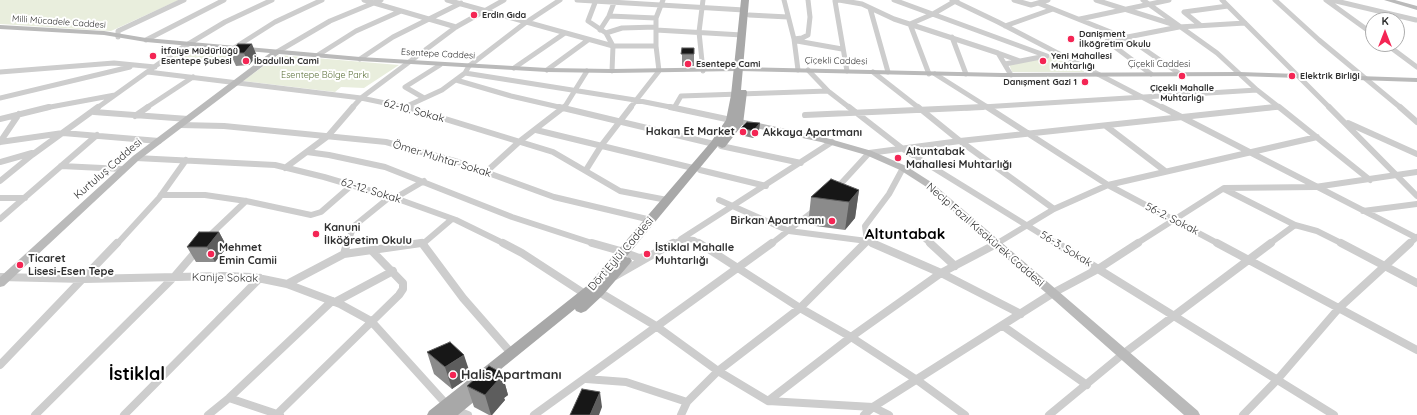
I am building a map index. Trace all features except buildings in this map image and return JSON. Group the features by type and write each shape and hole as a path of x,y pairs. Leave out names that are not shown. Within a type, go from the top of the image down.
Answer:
{"main road":[{"path":"742,71 746,12 745,0"},
{"path":"742,71 742,35 746,12 751,0"},
{"name":"Dört Eylül Caddesi","path":"450,410 512,354 586,294 628,253 718,145 736,121 742,71"},
{"name":"Dört Eylül Caddesi","path":"434,415 450,410 599,292 614,276 628,253 667,200 697,169"}],"street":[{"path":"118,37 118,31 184,0"},
{"path":"146,40 224,0"},
{"path":"0,181 36,152 94,112 154,67 225,22 272,0"},
{"path":"234,48 274,22 322,0"},
{"path":"364,0 456,28"},
{"path":"277,52 330,21 381,0"},
{"path":"447,0 462,2 525,23 613,46 656,46"},
{"path":"285,168 328,136 361,98 456,28 484,10 504,0"},
{"path":"406,107 442,90 525,23 560,0"},
{"path":"577,0 662,3 788,17"},
{"path":"703,0 699,32 703,70"},
{"path":"784,0 794,40 798,70"},
{"path":"794,40 808,35 810,17 808,0"},
{"path":"894,0 1047,56"},
{"path":"910,24 933,14 955,0 1315,187 1416,237 1339,308 1277,380 1243,415"},
{"path":"1014,0 1031,5 1048,0"},
{"path":"1096,0 1178,27"},
{"path":"1143,0 1178,27 1217,53 1256,90 1318,137 1370,180"},
{"path":"1080,19 1169,0"},
{"path":"1222,0 1417,196"},
{"path":"1275,0 1363,78 1417,122"},
{"path":"1326,0 1365,28"},
{"path":"1332,0 1417,19"},
{"path":"1387,0 1417,8"},
{"path":"1401,0 1417,4"},
{"path":"595,1 588,21 606,34 613,46 612,71"},
{"path":"600,30 609,16 615,1"},
{"path":"847,71 835,1 850,1 894,19 952,37 1020,61"},
{"path":"360,59 393,37 462,2"},
{"path":"586,170 619,121 659,70 656,46 656,18 662,3"},
{"path":"1038,3 1123,37 1141,47 1180,74"},
{"path":"1200,25 1184,12 1228,6"},
{"path":"870,8 888,72"},
{"path":"1005,26 1053,9"},
{"path":"318,55 356,31 401,11"},
{"path":"609,16 656,18"},
{"path":"910,24 932,74"},
{"path":"1150,74 1107,41 1178,27 1245,24"},
{"name":"Milli Mücadele Caddesi","path":"0,27 104,33 118,37"},
{"path":"606,34 622,28 656,28 742,35"},
{"name":"Milli Mücadele Caddesi","path":"0,32 93,38 118,37"},
{"path":"514,68 565,33"},
{"path":"1009,42 1024,36"},
{"name":"Esentepe Caddesi","path":"118,37 440,65 467,69 514,68 587,71 742,71"},
{"path":"952,37 966,74"},
{"path":"547,70 588,40"},
{"path":"794,40 842,48"},
{"name":"Kurtuluş Caddesi","path":"2,279 136,158 277,52"},
{"path":"1397,52 1417,67"},
{"path":"998,53 1011,75"},
{"path":"1005,64 1058,54"},
{"path":"0,72 114,63 154,67"},
{"path":"424,98 405,87 440,65"},
{"path":"0,98 136,66"},
{"path":"467,69 574,91 635,100 736,121"},
{"name":"Çiçekli Caddesi","path":"742,71 808,70 1011,75 1239,74 1417,80"},
{"name":"56-3. Sokak","path":"808,70 828,91 903,149 1334,415"},
{"path":"486,172 520,141 564,108 574,91 583,80 587,71"},
{"name":"62-10. Sokak","path":"148,72 361,98 406,107 553,152 620,191 667,200"},
{"path":"873,72 960,141 1054,209"},
{"name":"56-2. Sokak","path":"932,74 988,107 1108,185 1250,259 1417,350"},
{"path":"135,116 192,77"},
{"path":"456,80 564,108 718,145 801,163"},
{"path":"805,115 855,112 921,111 1256,90"},
{"path":"674,108 681,96 828,91"},
{"path":"0,119 59,104 118,94"},
{"path":"830,196 869,153 960,141 1278,107"},
{"path":"94,112 188,119"},
{"path":"0,142 19,114"},
{"name":"Necip Fazıl Kısakürek Caddesi","path":"736,121 832,142 869,153 903,168 928,184 1193,415"},
{"path":"1344,122 1417,154"},
{"name":"Ömer Muhtar Sokak","path":"180,125 224,126 392,143 451,160 554,197 652,220"},
{"path":"1106,126 1165,171"},
{"path":"536,130 766,186"},
{"path":"0,142 63,133 159,141"},
{"path":"0,219 97,135"},
{"path":"768,401 851,337 941,273 997,244 1054,209 1108,185 1318,137"},
{"path":"614,276 681,240 832,142"},
{"path":"0,162 36,152"},
{"path":"307,152 328,154 372,164 424,182 512,217 576,239 641,258 651,256"},
{"name":"62-12. Sokak","path":"136,158 250,163 285,168 393,197 452,219 522,253 586,294"},
{"path":"0,365 84,279 161,195 186,160"},
{"path":"61,166 123,169"},
{"path":"867,241 865,226 889,194 903,168"},
{"path":"864,415 873,407 1004,326 1053,293 1098,269 1176,221 1224,189 1315,187 1417,172"},
{"path":"344,254 349,236 354,226 393,197 424,182"},
{"path":"161,195 205,195 314,214 321,212 352,185"},
{"path":"1224,189 1295,225 1317,231 1417,284"},
{"path":"0,198 25,198"},
{"path":"719,200 789,231 867,241 941,273 1020,314"},
{"path":"35,415 174,277 210,235 246,201"},
{"path":"1363,211 1417,204"},
{"path":"534,415 586,379 656,326 789,231 819,206"},
{"path":"287,284 344,254 422,243 452,219"},
{"path":"1049,415 1123,354 1295,225"},
{"path":"917,232 955,266"},
{"path":"681,240 688,239 695,241 736,269 851,337 917,380 965,415"},
{"path":"681,415 687,402 718,371 800,308 867,241"},
{"path":"422,243 463,298 512,354"},
{"path":"229,398 279,414 370,321 399,295 403,289 403,283 372,251"},
{"path":"208,415 229,398 333,302 393,271"},
{"name":"Kanije Sokak","path":"2,279 223,276 260,278 287,284 333,302 370,321 450,410"},
{"path":"124,415 260,278"},
{"path":"599,292 656,326 718,371 768,401 873,407 889,415"},
{"path":"1004,326 1087,385"},
{"path":"586,379 626,382 687,402"},
{"path":"450,410 468,415"}],"green space":[{"path":"0,0 179,0 111,31 0,24"},
{"path":"192,48 242,52 228,65 169,60 186,49"},
{"name":"Esentepe Bölge Parkı","path":"279,55 399,65 364,88 341,87 335,92 243,81"},
{"path":"1054,56 1083,69 1084,72 1012,72 1009,64"}],"place":[{"name":"Erdin Gıda","path":"474,15"},
{"name":"Danişment İlköğretim Okulu","path":"1071,39"},
{"name":"İtfaiye Müdürlüğü Esentepe Şubesi","path":"153,56"},
{"name":"İbadullah Cami","path":"246,61"},
{"name":"Yeni Mahallesi Muhtarlığı","path":"1043,61"},
{"name":"Esentepe Cami","path":"688,64"},
{"name":"Çiçekli Mahalle Muhtarlığı","path":"1182,76"},
{"name":"Elektrik Birliği","path":"1292,76"},
{"name":"Danışment Gazi 1","path":"1085,82"},
{"name":"Hakan Et Market","path":"743,132"},
{"name":"Akkaya Apartmanı","path":"755,133"},
{"name":"Altuntabak Mahallesi Muhtarlığı","path":"898,158"},
{"name":"Birkan Apartmanı","path":"832,221"},
{"name":"Kanuni İlköğretim Okulu","path":"316,234"},
{"name":"Mehmet Emin Camii","path":"211,254"},
{"name":"İstiklal Mahalle Muhtarlığı","path":"647,254"},
{"name":"Ticaret Lisesi-Esen Tepe","path":"20,265"},
{"name":"Halis Apartmanı","path":"453,375"}],"district":[{"name":"Altuntabak","path":"905,234"},
{"name":"İstiklal","path":"137,375"}]}
